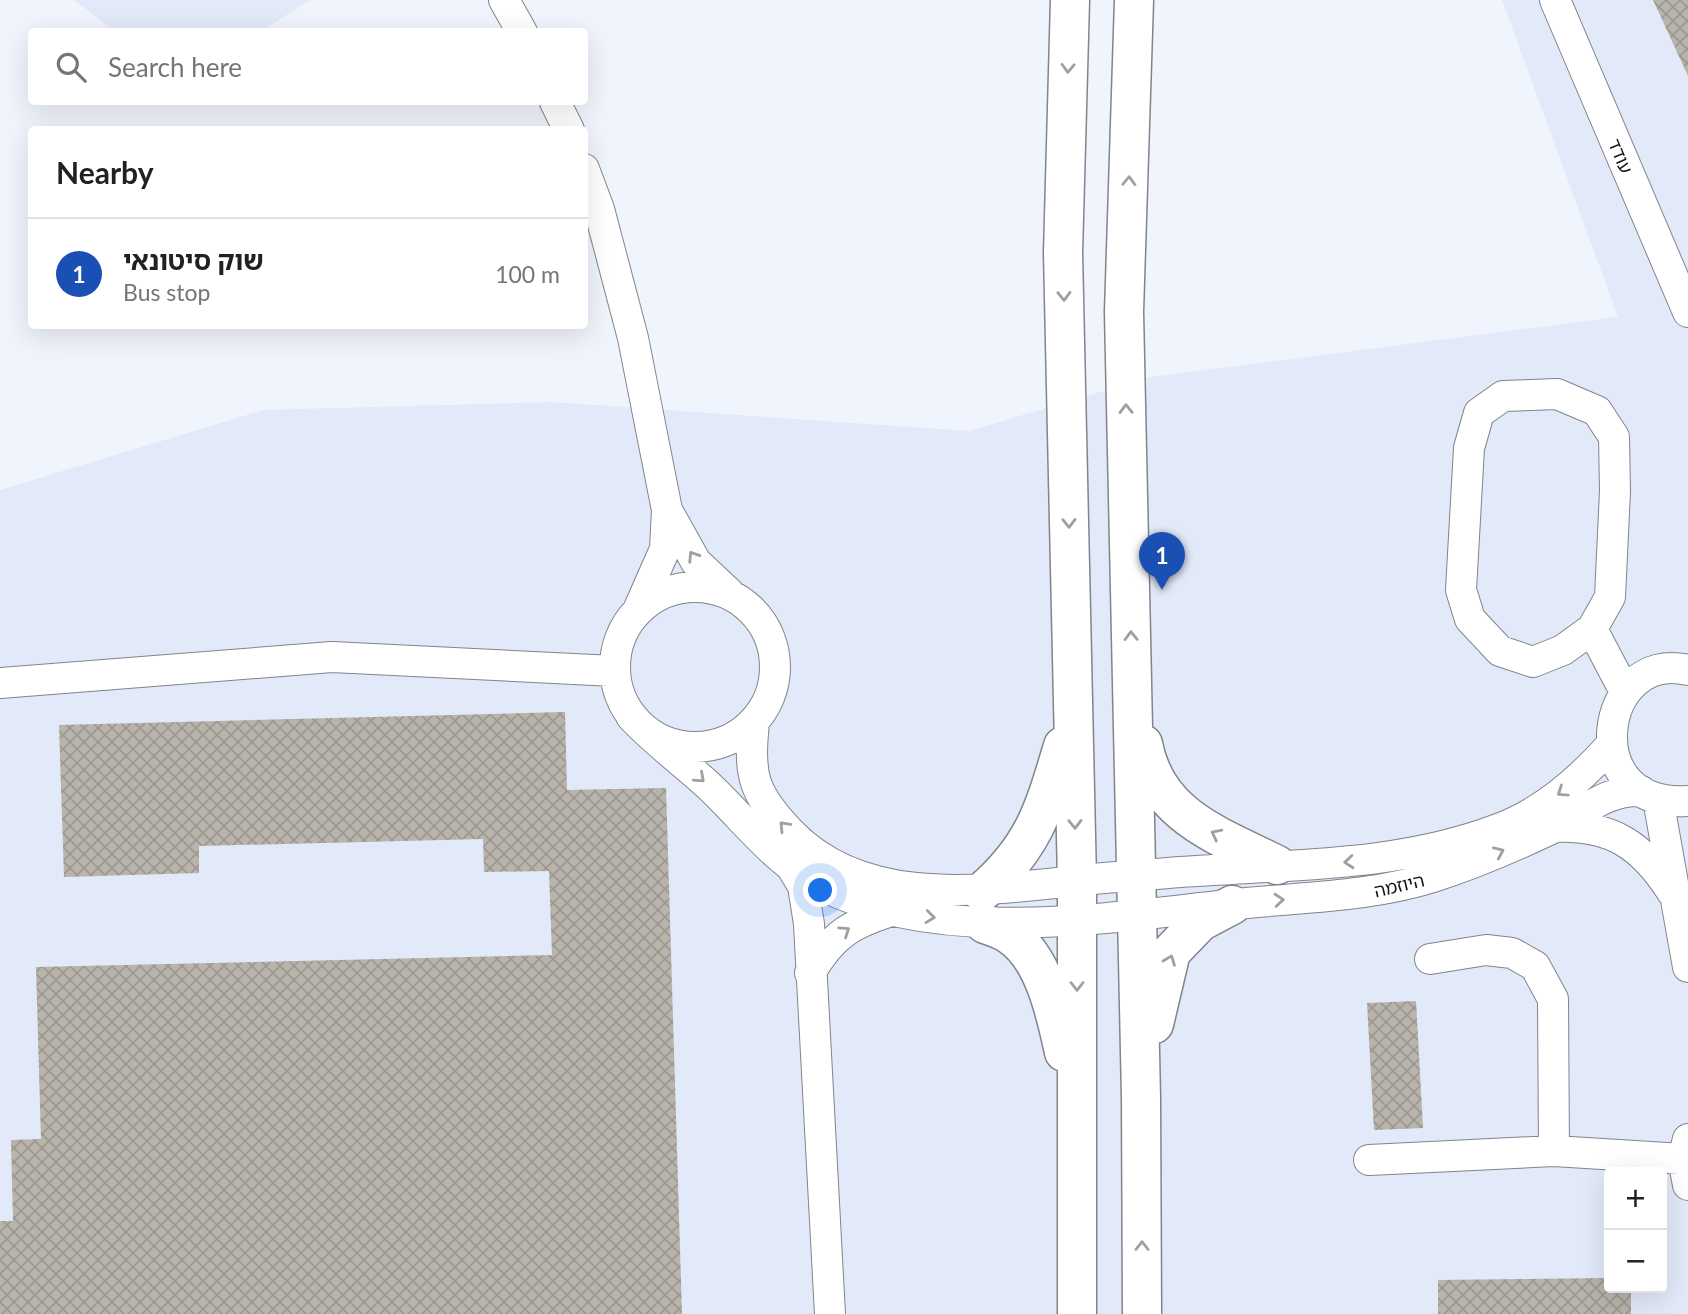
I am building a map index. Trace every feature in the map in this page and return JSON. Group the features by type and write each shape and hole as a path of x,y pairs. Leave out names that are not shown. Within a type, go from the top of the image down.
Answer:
{"highway":[{"path":"1070,0 1063,253 1077,881 1077,1314"},
{"path":"1134,0 1124,313 1138,914 1142,1314"},
{"path":"1132,683 1147,766 1159,790 1192,821 1277,865"},
{"path":"1073,710 1048,798 1029,840 983,908 1026,949 1041,976 1059,1030 1077,1112"},
{"path":"1141,1098 1159,998 1171,952 1200,922 1232,905"}],"street":[{"path":"504,0 520,28"},
{"name":"עודד","path":"1555,0 1688,312"},
{"path":"556,105 567,126"},
{"path":"588,180 599,209 634,338 667,510 665,549 639,608 625,626 616,648 614,671 619,694 631,716 659,746 696,774 791,866 820,885 854,900 915,915 983,908"},
{"path":"1558,394 1597,411 1614,437 1615,491 1610,597 1592,629 1563,650 1533,662 1500,651 1470,620 1461,590 1469,448 1479,413 1503,396 1558,394"},
{"path":"631,716 651,735 677,746 705,747 731,739 754,723 768,702 775,678 775,653 766,629 751,608 730,594 696,562 667,510"},
{"path":"639,608 658,594 680,587 706,586 730,594"},
{"path":"1592,629 1625,692"},
{"path":"0,683 332,657 614,671"},
{"path":"1688,670 1660,671 1641,678 1625,692 1615,709 1611,727 1611,745 1622,771 1649,795 1676,898 1688,967"},
{"path":"754,723 749,761 765,806 798,841 837,869 983,908"},
{"name":"היוזמה","path":"983,908 1077,881 1390,859 1443,847 1500,829 1580,780 1611,745"},
{"name":"היוזמה","path":"983,908 1077,918 1378,892 1466,867 1555,827 1597,800 1622,790 1688,801"},
{"path":"1555,827 1593,827 1628,844 1659,872 1676,898"},
{"path":"791,866 803,886 809,924 830,1314"},
{"path":"810,973 839,933 866,918 895,910"},
{"path":"1430,959 1486,950 1512,953 1535,966 1553,999 1553,1152"},
{"path":"1369,1160 1553,1152 1686,1161"}],"shaded area":[{"path":"74,0 310,0 266,28 110,28"},
{"path":"1502,0 1688,0 1688,1314 0,1314 0,490 263,410 551,402 969,431 1151,377 1618,317"}],"building":[{"path":"1653,0 1688,0 1688,76"},
{"path":"565,712 567,790 666,788 682,1314 0,1314 0,1221 13,1221 11,1140 41,1139 36,967 552,955 549,871 484,872 483,839 199,846 199,873 64,877 59,725"},
{"path":"1416,1001 1423,1128 1374,1130 1367,1003"},
{"path":"1604,1278 1604,1293 1631,1293 1631,1314 1438,1314 1438,1280"}],"place":[{"name":"שוק סיטונאי","path":"1162,590"}]}
